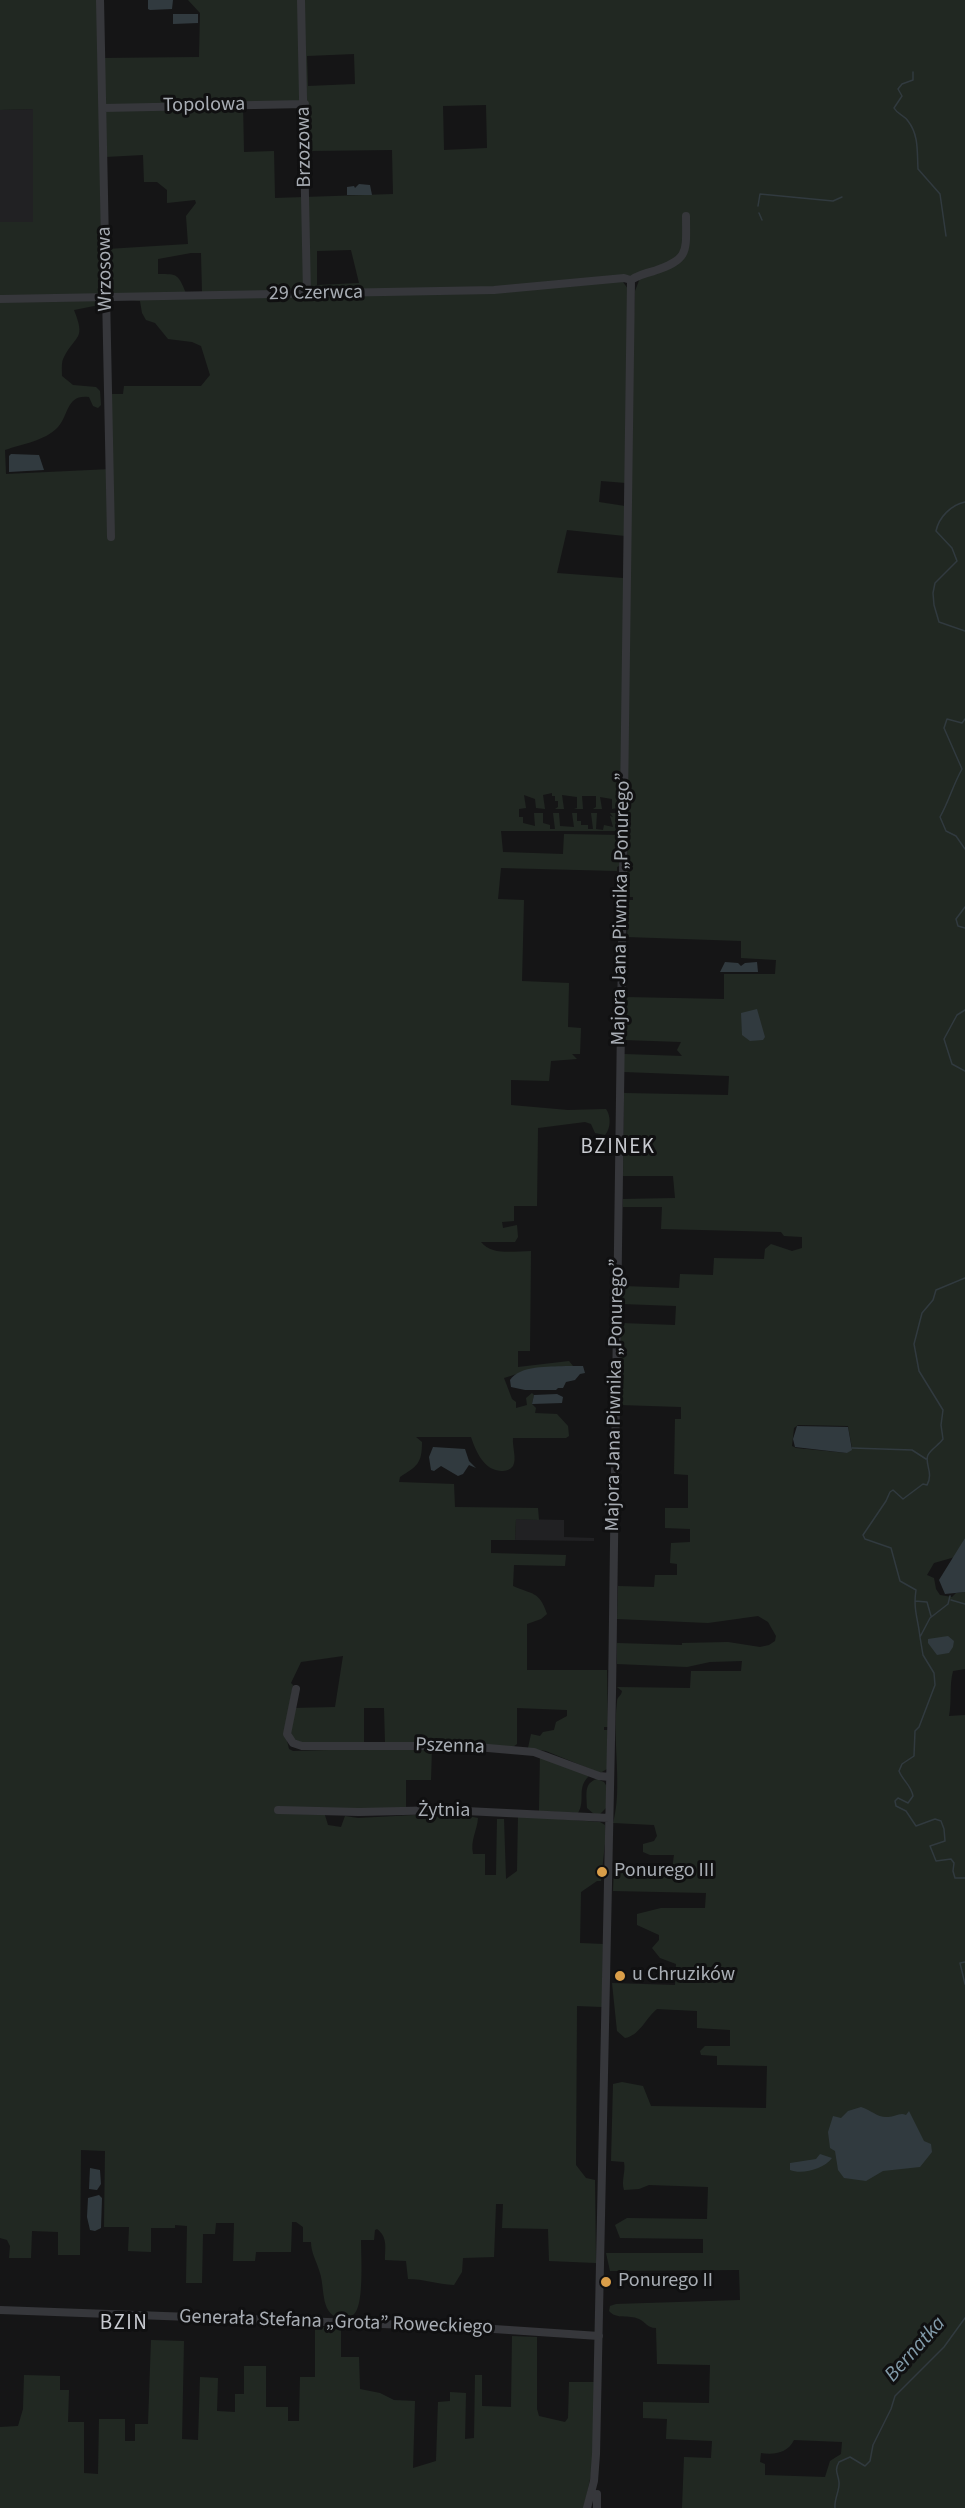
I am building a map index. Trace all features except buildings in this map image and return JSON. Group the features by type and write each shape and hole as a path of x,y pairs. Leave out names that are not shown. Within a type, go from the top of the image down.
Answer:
{"street":[{"name":"Wrzosowa","path":"100,0 111,537"},
{"name":"Brzozowa","path":"301,0 305,104 307,294"},
{"name":"Topolowa","path":"103,108 305,104"},
{"path":"631,280 675,263 682,258 686,244 686,216"},
{"name":"29 Czerwca","path":"0,299 494,290 624,278 631,280"},
{"name":"Majora Jana Piwnika „Ponurego”","path":"587,2508 596,2467 599,2336 610,1777 631,280"},
{"name":"Pszenna","path":"296,1689 288,1729 289,1738 293,1743 302,1746 465,1746 534,1752 599,1776 610,1777"},
{"name":"Żytnia","path":"278,1810 359,1812 445,1810 609,1818"},
{"name":"Generała Stefana „Grota” Roweckiego","path":"0,2310 464,2327 599,2336"},
{"path":"597,2494 597,2508"}],"shaded area":[{"path":"0,0 98,0 103,58 199,57 200,13 188,0 965,0 965,1538 955,1557 934,1563 927,1575 934,1578 940,1595 952,1597 956,1593 965,1592 965,1669 953,1671 949,1716 965,1715 965,2508 682,2508 684,2457 711,2458 712,2441 666,2439 667,2419 643,2418 643,2402 709,2403 710,2365 657,2364 656,2328 639,2319 619,2316 609,2311 610,2306 616,2304 740,2300 739,2270 610,2271 606,2253 703,2253 703,2239 620,2238 615,2225 627,2218 707,2219 708,2187 649,2185 639,2189 624,2190 624,2162 611,2161 613,2084 622,2082 643,2086 651,2106 766,2108 767,2066 717,2065 717,2056 701,2055 700,2051 705,2046 730,2046 730,2030 697,2028 697,2011 657,2009 630,2037 625,2038 617,2031 612,1983 675,1985 676,1964 660,1958 652,1948 659,1940 659,1935 637,1925 637,1914 661,1908 705,1908 706,1893 613,1891 614,1868 672,1869 674,1855 650,1855 643,1852 643,1844 654,1841 657,1836 654,1825 613,1823 617,1795 617,1700 622,1691 617,1687 690,1688 691,1671 741,1671 742,1661 710,1662 687,1667 617,1664 617,1643 682,1645 682,1643 728,1642 760,1647 775,1641 776,1636 768,1622 758,1616 708,1623 617,1619 618,1586 654,1587 655,1575 677,1575 677,1564 670,1563 671,1543 690,1542 690,1529 665,1528 665,1508 688,1508 688,1475 674,1474 675,1419 681,1419 681,1407 620,1405 621,1323 675,1325 676,1306 622,1304 623,1286 679,1288 680,1274 713,1275 714,1258 764,1259 765,1249 771,1244 792,1251 802,1248 802,1237 784,1236 781,1232 661,1229 662,1207 623,1207 623,1199 675,1198 673,1176 623,1176 624,1093 728,1095 729,1076 624,1072 624,1054 682,1056 677,1050 681,1042 624,1040 625,997 724,999 724,974 775,974 776,960 741,958 741,941 627,937 629,900 633,900 633,897 630,897 627,874 628,816 626,813 628,809 621,807 612,809 612,799 600,797 602,809 593,809 596,807 596,796 582,796 583,809 574,809 577,808 577,797 562,795 564,809 555,809 558,807 558,801 555,801 552,793 543,795 545,809 536,808 535,799 524,795 526,808 519,809 519,817 523,817 523,823 535,826 534,813 543,813 543,823 550,825 550,829 555,829 553,813 559,813 560,826 574,827 572,813 577,813 577,821 581,821 581,825 588,825 588,829 593,829 591,813 597,813 596,829 603,830 604,825 613,827 610,816 613,817 610,813 617,813 621,819 620,831 501,831 503,852 563,854 564,834 620,835 617,871 501,868 498,899 524,900 522,981 569,983 568,1027 581,1028 580,1054 572,1054 577,1059 551,1061 549,1081 511,1080 511,1105 568,1110 606,1109 609,1118 609,1126 605,1135 595,1133 591,1124 585,1122 538,1128 537,1206 514,1206 514,1221 502,1222 503,1228 517,1225 518,1237 515,1242 481,1242 497,1251 531,1251 530,1351 518,1351 518,1367 569,1361 573,1366 533,1369 504,1378 512,1399 516,1402 516,1408 527,1405 526,1398 532,1393 535,1413 557,1414 568,1426 569,1436 566,1438 513,1438 513,1466 501,1471 485,1464 471,1437 416,1437 422,1442 420,1460 400,1477 399,1482 454,1484 455,1507 538,1508 539,1520 516,1519 515,1540 491,1540 491,1553 566,1555 565,1566 514,1565 513,1586 538,1597 547,1614 527,1624 527,1670 607,1670 608,1727 604,1727 604,1730 608,1730 607,1769 600,1773 546,1751 528,1748 531,1734 540,1736 543,1732 554,1730 556,1722 567,1716 567,1710 517,1708 517,1744 513,1747 385,1742 384,1708 364,1708 364,1744 314,1745 297,1740 292,1736 290,1729 294,1708 335,1707 343,1656 301,1662 291,1683 293,1685 285,1732 289,1749 293,1751 432,1747 431,1780 406,1780 406,1811 324,1812 328,1825 341,1827 345,1816 358,1818 452,1813 478,1818 472,1849 473,1854 485,1854 485,1875 496,1875 497,1819 504,1819 506,1879 517,1871 518,1816 600,1822 605,1825 601,1881 597,1881 581,1892 580,1943 603,1944 602,2007 577,2006 576,2165 586,2178 595,2180 596,2263 549,2261 548,2229 502,2228 503,2204 496,2204 494,2257 463,2258 462,2272 454,2285 408,2279 406,2261 385,2260 384,2239 377,2229 374,2240 361,2240 360,2299 355,2313 348,2317 336,2317 327,2308 311,2242 303,2242 303,2227 296,2222 292,2222 291,2252 256,2252 255,2261 233,2261 234,2223 216,2223 215,2234 203,2234 202,2283 186,2283 187,2226 151,2228 151,2252 128,2251 129,2227 104,2227 105,2151 81,2150 80,2255 58,2255 58,2232 32,2231 31,2258 9,2258 10,2246 7,2240 0,2238 0,222 33,222 33,109 0,110","holes":["354,54 355,84 308,86 307,56","306,102 307,151 392,150 393,194 275,198 274,151 244,152 243,104","486,105 487,148 444,150 443,106","143,155 144,182 157,182 167,190 167,203 195,200 196,203 186,216 188,244 107,249 105,157","351,250 359,283 317,285 317,251","201,253 202,292 186,293 181,282 174,275 158,274 158,259","626,275 640,278 635,291 625,530 625,506 599,502 601,481 626,483 628,289 623,282","101,297 140,301 146,320 155,323 168,339 192,342 201,346 210,375 201,386 124,386 123,394 110,394 111,469 6,474 5,450 40,439 53,432 76,399 89,397 93,406 98,408 101,405 100,391 96,387 73,385 62,376 63,359 78,336 78,320 74,310 99,305","567,530 625,536 623,578 557,573","798,1425 848,1426 852,1448 847,1453 792,1446 794,1428","794,2440 842,2442 841,2454 830,2461 825,2477 765,2475 765,2464 760,2462 761,2453 771,2454 784,2450"]},
{"path":"148,0 173,0 172,9 150,10"},
{"path":"173,14 198,14 198,23 173,24"},
{"path":"33,109 33,222 0,222 0,110"},
{"path":"359,184 370,185 372,195 347,195 347,187 354,186 355,188"},
{"path":"11,454 39,455 44,470 9,472"},
{"path":"725,962 738,963 741,966 745,963 757,962 758,972 720,972"},
{"path":"757,1009 765,1037 763,1040 750,1041 742,1035 741,1013"},
{"path":"583,1366 585,1373 580,1374 575,1380 566,1382 563,1388 556,1390 525,1390 511,1387 510,1380 528,1369"},
{"path":"557,1394 563,1397 562,1403 532,1404 534,1395"},
{"path":"797,1426 848,1427 852,1450 847,1453 795,1447 793,1439"},
{"path":"433,1447 465,1449 469,1461 476,1468 469,1465 463,1474 458,1476 441,1466 434,1471 431,1470 429,1457"},
{"path":"516,1519 564,1520 564,1537 594,1538 594,1541 515,1540"},
{"path":"965,1538 965,1592 945,1594 939,1580"},
{"path":"948,1636 954,1641 953,1647 949,1653 937,1655 928,1643 928,1639"},
{"path":"540,1754 589,1776 583,1785 578,1813 539,1811"},
{"path":"597,1779 604,1782 607,1787 606,1808 600,1814 594,1814 587,1808 587,1790 590,1784"},
{"path":"861,2107 884,2117 906,2115 909,2111 924,2141 931,2144 932,2152 920,2167 883,2171 866,2181 844,2178 838,2170 835,2151 830,2148 828,2132 833,2116 841,2118 848,2111"},
{"path":"820,2154 832,2158 824,2165 812,2170 800,2172 790,2170 790,2163 816,2159"},
{"path":"90,2168 100,2170 101,2184 97,2190 89,2189"},
{"path":"99,2195 102,2198 101,2228 95,2231 90,2230 87,2217 88,2198"},
{"path":"315,2327 341,2328 341,2357 359,2357 360,2389 380,2393 394,2400 415,2401 413,2468 436,2461 438,2402 450,2401 450,2392 466,2393 465,2439 474,2438 475,2375 482,2375 482,2406 511,2407 512,2336 537,2337 537,2409 539,2416 565,2422 568,2418 569,2382 595,2382 593,2465 584,2508 0,2508 0,2427 18,2426 23,2409 24,2375 60,2376 60,2390 69,2390 68,2422 84,2422 84,2473 98,2474 99,2419 125,2419 125,2441 135,2441 135,2424 148,2424 151,2340 184,2341 182,2439 198,2440 200,2377 218,2378 217,2411 235,2412 235,2394 244,2394 244,2366 266,2366 266,2407 288,2407 288,2421 299,2421 300,2377 315,2377"}],"waterway":[{"path":"913,72 913,80 902,84 898,89 902,96 894,108 912,126 917,144 918,169 940,194 946,236"},
{"path":"758,206 760,194 833,201 842,197"},
{"path":"759,213 762,220"},
{"name":"Bernatka","path":"965,502 950,509 943,516 936,531 952,548 957,561 935,583 933,593 939,622 965,631"},
{"name":"Bernatka","path":"965,719 962,723 947,719 944,728 962,769 940,817 946,831 956,836 965,849"},
{"name":"Bernatka","path":"965,907 956,919 958,926 965,928"},
{"name":"Bernatka","path":"965,1010 957,1015 944,1039 952,1064 965,1071"},
{"name":"Bernatka","path":"920,1637 915,1608 916,1590 900,1581 891,1548 865,1539 863,1535 890,1492 893,1490 903,1499 923,1484 927,1485 929,1481 927,1458 943,1439 941,1425 943,1410 919,1371 914,1344 922,1313 933,1300 936,1290 965,1278"},
{"path":"852,1448 912,1450 926,1459"},
{"name":"Bernatka","path":"950,1596 948,1604 930,1618 920,1637 923,1655 934,1673 935,1685 919,1727 915,1731 914,1756 902,1764 899,1771 913,1796 908,1803 898,1798 895,1801 896,1806 906,1811 916,1826 935,1819 941,1821 945,1841 930,1846 936,1861 951,1859 954,1863 955,1878 965,1878"},
{"path":"951,1600 965,1604"},
{"path":"915,1601 927,1602 931,1616"},
{"name":"Bernatka","path":"965,1962 960,1963 965,1984"},
{"name":"Bernatka","path":"835,2508 839,2485 837,2470 839,2462 850,2457 865,2466 870,2461 873,2445 895,2396 944,2347 965,2318"}],"place":[{"name":"Ponurego III","path":"602,1872"},
{"name":"u Chruzików","path":"620,1976"},
{"name":"Ponurego II","path":"606,2282"}],"district":[{"name":"BZINEK","path":"618,1148"},
{"name":"BZIN","path":"124,2324"}]}
